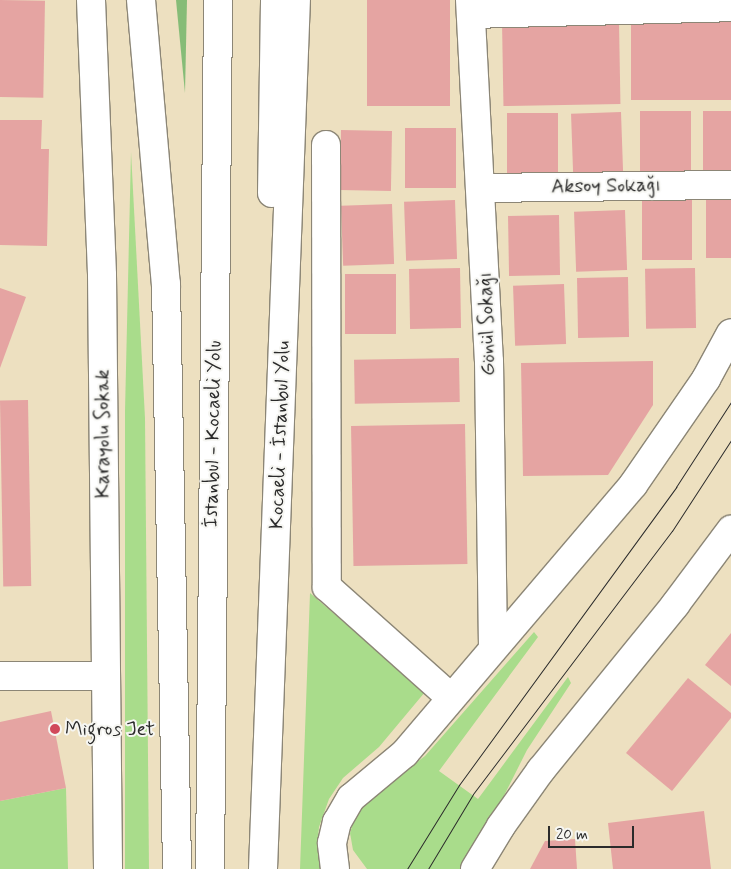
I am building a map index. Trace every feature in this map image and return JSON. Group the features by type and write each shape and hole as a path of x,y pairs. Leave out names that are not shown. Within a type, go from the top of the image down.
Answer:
{"main road":[{"name":"Karayolu Sokak","path":"91,0 102,275 108,869"},
{"path":"141,0 166,284 177,869"},
{"name":"İstanbul - Kocaeli Yolu","path":"210,869 218,0"},
{"path":"261,869 275,0"},
{"name":"Kocaeli - İstanbul Yolu","path":"261,869 296,0"},
{"path":"471,7 731,7"},
{"name":"Gönül Sokağı","path":"471,7 489,362 493,647"},
{"path":"326,145 327,587 450,697"},
{"name":"Aksoy Sokağı","path":"480,188 731,185"},
{"path":"335,869 332,843 337,822 352,798 405,753 450,697 633,485 706,379 731,333"},
{"path":"476,869 501,826 540,770 675,605 731,530"},
{"path":"0,676 106,676"}],"green space":[{"path":"176,0 187,0 185,93"},
{"path":"131,152 145,418 149,869 125,869 125,411"},
{"path":"310,593 425,692 379,747 343,778 329,799 319,827 317,848 322,869 300,869"},
{"path":"534,632 538,637 439,771 478,799 568,677 571,683 527,750 467,869 367,869 353,850 350,833 355,816 365,801 425,756"},
{"path":"66,788 68,869 0,869 0,801"}],"building":[{"path":"0,0 45,1 43,98 0,97"},
{"path":"367,0 450,0 450,106 367,106"},
{"path":"631,17 731,17 731,100 631,100"},
{"path":"619,21 620,104 503,106 502,23"},
{"path":"640,111 691,111 691,171 640,171"},
{"path":"703,111 731,111 731,171 703,171"},
{"path":"621,112 623,172 573,174 571,114"},
{"path":"507,113 558,113 558,173 507,173"},
{"path":"0,120 42,120 41,149 49,149 47,246 0,245"},
{"path":"405,128 456,128 456,188 405,188"},
{"path":"341,130 392,131 391,191 340,190"},
{"path":"706,198 731,198 731,258 706,258"},
{"path":"455,200 457,259 406,261 404,202"},
{"path":"642,200 692,200 692,260 642,260"},
{"path":"392,204 394,264 343,266 341,206"},
{"path":"625,210 627,270 576,272 574,212"},
{"path":"559,215 560,275 509,276 508,216"},
{"path":"460,268 461,328 410,329 409,269"},
{"path":"695,268 696,328 646,329 645,269"},
{"path":"345,274 396,274 396,334 345,334"},
{"path":"628,277 629,337 578,338 577,278"},
{"path":"564,284 566,344 515,346 513,286"},
{"path":"0,288 26,297 0,368"},
{"path":"459,358 460,402 355,404 354,360"},
{"path":"653,361 653,405 608,475 523,476 521,363"},
{"path":"0,400 28,400 31,586 3,586"},
{"path":"465,424 467,564 353,566 351,426"},
{"path":"731,633 731,686 705,665"},
{"path":"688,678 731,713 731,718 672,791 626,753"},
{"path":"51,711 66,788 0,801 0,722"},
{"path":"704,811 711,869 613,869 608,823"},
{"path":"575,839 577,869 530,869 545,841"}],"tram line":[{"path":"407,869 459,785 676,487 731,402"},
{"path":"428,869 473,794 672,531 731,440"}],"place":[{"name":"Migros Jet","path":"55,729"}]}
